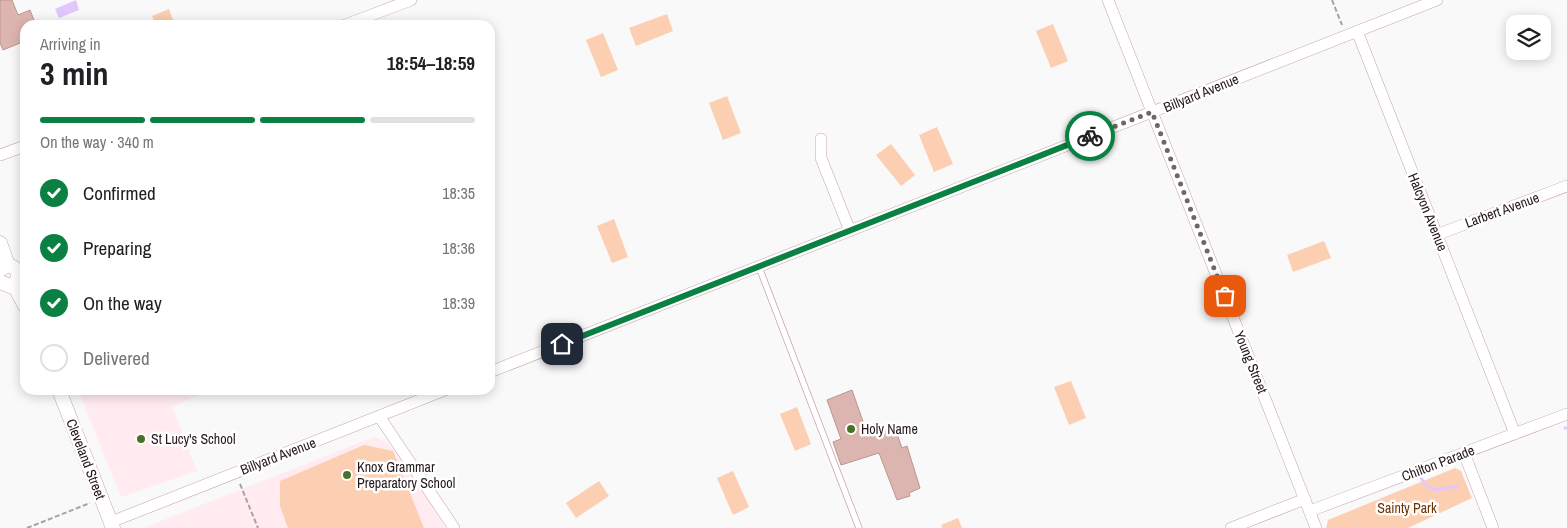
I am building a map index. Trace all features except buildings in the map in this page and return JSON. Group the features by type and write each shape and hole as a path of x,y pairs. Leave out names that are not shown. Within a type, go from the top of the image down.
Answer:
{"street":[{"path":"358,20 411,0"},
{"name":"Young Street","path":"1108,0 1316,528"},
{"name":"Billyard Avenue","path":"495,370 1437,0"},
{"name":"Halcyon Avenue","path":"1356,32 1515,434"},
{"path":"821,139 821,158 850,231"},
{"path":"0,155 20,148"},
{"name":"Larbert Avenue","path":"1436,235 1567,186"},
{"path":"0,243 4,268 12,266 18,273 17,282 7,284 20,300"},
{"name":"Cleveland Street","path":"61,395 112,525"},
{"name":"Billyard Avenue","path":"112,525 432,395"},
{"name":"Chilton Parade","path":"1310,511 1567,414"},
{"path":"379,416 454,528"},
{"path":"1464,453 1493,528"},
{"path":"1231,528 1305,499"}],"lane":[{"path":"759,267 859,528"}],"path":[{"path":"1332,0 1341,25 1356,32"},
{"path":"243,490 258,528"},
{"path":"27,528 92,502"}],"shaded area":[{"path":"76,0 79,10 59,18 55,9"},
{"name":"St Lucy's School","path":"80,395 200,395 172,406 197,471 121,497"},
{"name":"Knox Grammar Preparatory School","path":"374,437 385,441 404,460 445,528 143,528"}],"green space":[{"path":"169,9 173,20 154,20 152,16"},
{"path":"667,14 673,31 636,46 629,28"},
{"path":"1053,24 1068,61 1051,68 1036,31"},
{"path":"603,33 618,70 601,77 586,40"},
{"path":"727,96 741,133 723,140 709,103"},
{"path":"937,127 953,164 934,172 919,135"},
{"path":"891,144 915,175 901,186 876,155"},
{"path":"614,219 628,257 612,263 597,226"},
{"path":"1324,241 1331,258 1293,272 1287,255"},
{"path":"1071,381 1086,418 1069,425 1054,387"},
{"path":"797,407 811,444 795,451 780,414"},
{"name":"Knox Grammar Preparatory School","path":"364,445 393,451 424,528 288,528 280,506 280,481"},
{"name":"Sainty Park","path":"1455,468 1461,471 1472,498 1408,528 1326,528 1328,520"},
{"path":"733,471 749,507 733,515 717,478"},
{"path":"599,481 609,496 576,518 566,503"},
{"path":"958,518 962,528 942,528 941,525"}],"waterway":[{"path":"1421,478 1428,487 1436,490 1457,486"}],"way so far":[{"path":"1090,136 1152,112 1225,296"}],"place":[{"name":"Holy Name","path":"851,429"},
{"name":"St Lucy's School","path":"141,439"},
{"name":"Knox Grammar Preparatory School","path":"347,475"}],"route":[{"path":"562,344 1090,136"}]}
